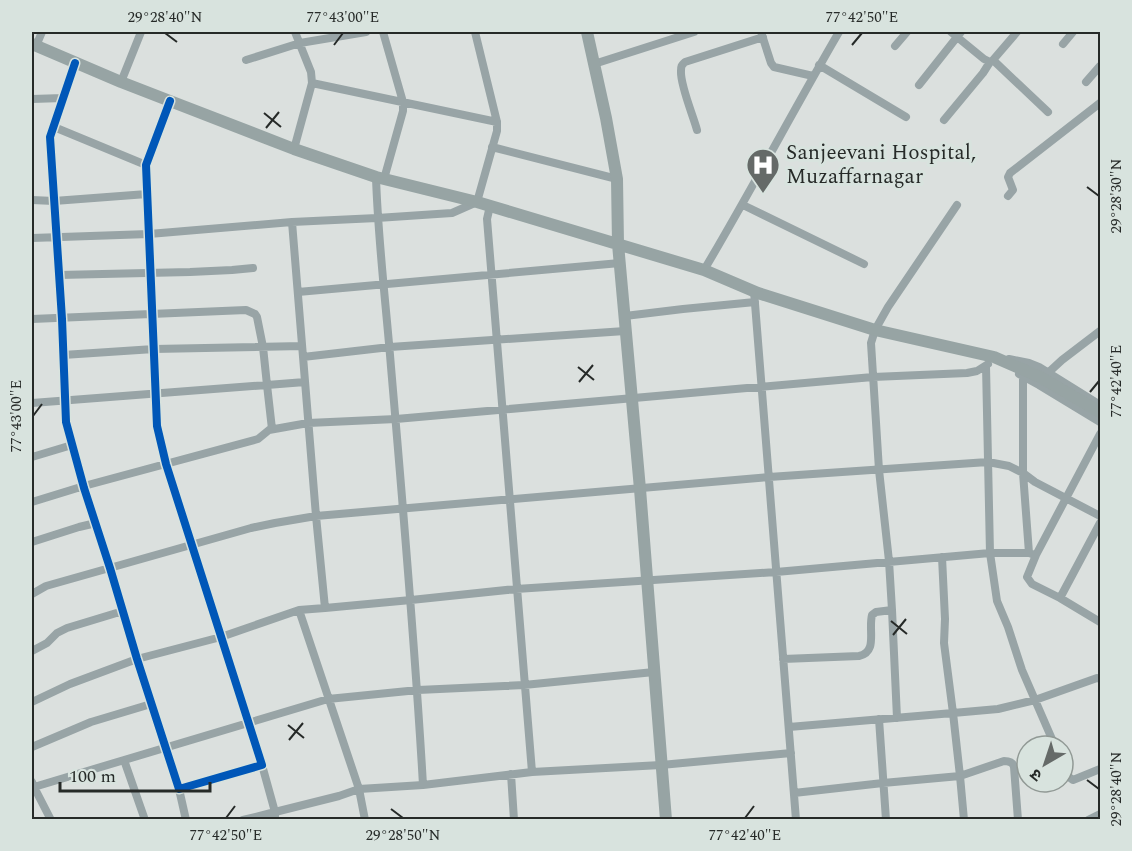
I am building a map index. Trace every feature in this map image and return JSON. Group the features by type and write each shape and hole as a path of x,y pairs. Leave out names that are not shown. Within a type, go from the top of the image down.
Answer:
{"street":[{"path":"42,32 34,45 121,82 294,149 380,178 477,202 704,270 755,297 1044,374 1101,405"},
{"path":"121,82 141,32"},
{"path":"294,149 312,83 311,72 296,32"},
{"path":"246,60 300,43 366,32"},
{"path":"383,32 403,102 403,111 380,178 377,218 411,600 423,784"},
{"path":"475,32 497,122 497,131 477,202"},
{"path":"587,32 606,118 616,179 618,244 666,819"},
{"path":"594,64 694,32"},
{"path":"704,270 839,32"},
{"path":"895,46 907,32"},
{"path":"944,120 1017,32"},
{"path":"1063,44 1073,32"},
{"path":"919,85 956,33 984,58 992,61 1048,112"},
{"path":"697,130 681,73 685,62 762,34 774,67 813,76"},
{"path":"75,63 50,137 66,422 136,659 179,789 186,819"},
{"path":"819,65 906,117"},
{"path":"1086,82 1101,66"},
{"path":"312,83 497,122"},
{"path":"32,99 63,98"},
{"path":"170,101 146,165 157,426 166,464 249,723 275,816"},
{"path":"1008,196 1013,190 1008,177 1010,173 1101,103"},
{"path":"54,127 146,165"},
{"path":"492,147 616,179"},
{"path":"32,200 54,201 147,194"},
{"path":"32,238 149,234 292,222 452,213 477,202"},
{"path":"743,204 864,264"},
{"path":"897,718 889,561 879,470 871,344 875,330 888,307 957,205"},
{"path":"490,206 487,219 532,772"},
{"path":"292,222 325,608"},
{"path":"298,292 620,263"},
{"path":"59,275 253,268"},
{"path":"625,316 755,297"},
{"path":"755,297 796,819"},
{"path":"32,320 246,310 255,314 263,346 272,429"},
{"path":"303,357 390,347 625,331"},
{"path":"1044,374 1101,332"},
{"path":"63,355 154,349 302,346"},
{"path":"990,361 1023,376 1101,422"},
{"path":"32,502 258,438 272,429 308,423 396,419 873,377 967,373 977,371 990,361"},
{"path":"990,361 988,462 990,553 997,601 1022,670 1050,734"},
{"path":"1044,374 1101,412"},
{"path":"1023,376 1023,473 1032,554 1027,579 1032,584 1101,622"},
{"path":"32,403 305,382"},
{"path":"1032,554 1101,434"},
{"path":"32,457 72,445"},
{"path":"32,594 46,586 251,528 316,516 769,477 988,462 1009,466 1101,516"},
{"path":"32,542 79,526 96,523"},
{"path":"1060,598 1101,523"},
{"path":"32,702 70,684 136,659 221,637 299,610 646,579 777,572 990,553 1032,554"},
{"path":"942,557 944,643 964,819"},
{"path":"783,659 865,655 871,645 872,615 892,609"},
{"path":"299,610 359,789 365,819"},
{"path":"32,651 47,644 57,633 67,628 123,611"},
{"path":"51,819 32,786 328,699 417,690 524,685 654,672"},
{"path":"789,728 998,709 1035,700 1097,678 1101,679"},
{"path":"32,747 91,722 151,704"},
{"path":"879,719 886,819"},
{"path":"243,819 275,816 359,789 532,772 661,765 790,753"},
{"path":"124,760 145,819"},
{"path":"794,793 960,776 1004,761 1010,762 1014,767 1018,819"},
{"path":"179,789 262,765"},
{"path":"1075,779 1101,769"},
{"path":"511,774 514,819"},
{"path":"1088,819 1101,814"}],"cycle path":[{"path":"75,63 50,137 66,422 84,488 179,789 262,765 166,464 157,426 146,165 170,101"}],"place":[{"name":"Sanjeevani Hospital, Muzaffarnagar","path":"763,194"}]}
